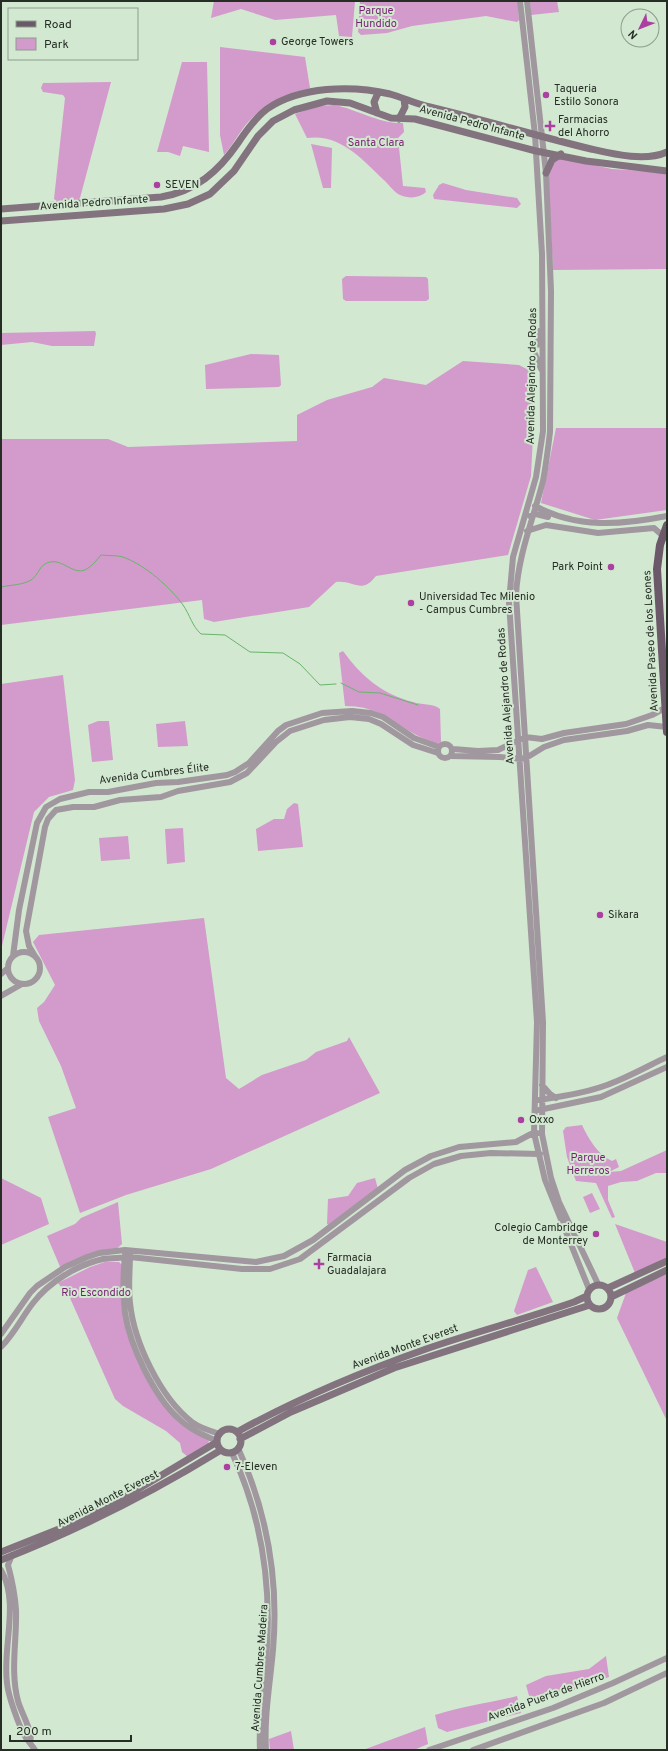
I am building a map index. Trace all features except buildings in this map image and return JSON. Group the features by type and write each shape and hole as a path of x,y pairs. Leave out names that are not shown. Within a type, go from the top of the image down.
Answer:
{"main road":[{"name":"Avenida Pedro Infante","path":"1,208 155,197 182,193 196,186 218,169 251,124 266,110 300,94 327,89 378,92 568,144 615,154 632,156 661,155 667,152"},
{"path":"377,113 374,102 378,92"},
{"path":"399,119 405,107 404,99"},
{"name":"Avenida Pedro Infante","path":"1,221 164,209 188,204 210,194 225,180 264,129 282,116 306,106 334,101 350,102 377,113 399,119 415,119 536,151 561,154 610,165 667,171"},
{"path":"548,152 555,145 568,144"},
{"path":"546,173 552,160 561,154"},
{"name":"Avenida Paseo de los Leones","path":"667,525 665,539 659,554 658,585 666,689 667,732"},
{"path":"665,539 662,582 667,651"},
{"path":"667,1261 608,1288 598,1284 588,1292 590,1305 597,1309 605,1307 611,1297 667,1270"},
{"path":"608,1288 611,1297"},
{"name":"Avenida Monte Everest","path":"121,1503 218,1439 228,1430 238,1436 317,1396 433,1347 567,1305 588,1292"},
{"name":"Avenida Monte Everest","path":"393,1365 590,1305"},
{"path":"218,1439 221,1450 235,1450 238,1436"},
{"name":"Avenida Monte Everest","path":"1,1560 31,1544 168,1481 221,1450"},
{"name":"Avenida Monte Everest","path":"1,1552 31,1544"}],"street":[{"name":"Avenida Alejandro de Rodas","path":"520,1 539,136 548,152 546,173 551,291 550,432 543,480 527,530 517,574 517,619 525,737 523,759 538,1048 534,1101 534,1133 559,1202 598,1284"},
{"name":"Avenida Alejandro de Rodas","path":"527,1 539,136 536,151 542,254 544,376 543,431 536,477 511,568 510,612 518,739 523,759 540,965 544,1047 541,1100 541,1153 554,1204 588,1292"},
{"path":"536,345 543,313"},
{"path":"535,354 544,376"},
{"path":"535,506 561,516 590,524 638,521 667,516"},
{"path":"523,520 532,515 539,514 561,516"},
{"path":"546,525 543,520 548,516"},
{"path":"527,530 546,525 588,532 628,532 659,526 660,523 656,519"},
{"path":"628,532 629,526 637,523 638,521"},
{"path":"609,524 622,526 622,532"},
{"path":"654,528 665,539"},
{"path":"510,612 514,614 517,619"},
{"path":"666,707 652,715 626,724 564,733 542,739 525,737 518,739 511,745 498,750 478,751 453,749 448,744 443,744 439,750 444,759 451,756 523,759 544,747 564,740 627,731 648,725 667,727"},
{"name":"Avenida Cumbres Élite","path":"52,802 98,791 121,790 150,784 209,778 235,772 249,763 282,728 294,721 322,712 352,711 371,713 383,717 414,738 439,750"},
{"name":"Avenida Cumbres Élite","path":"56,810 83,806 94,807 115,801 161,797 230,782 247,773 276,742 290,731 310,724 343,718 359,717 369,719 381,724 413,745 439,750"},
{"path":"451,756 453,749"},
{"path":"209,778 211,785"},
{"path":"166,782 168,788 167,795"},
{"path":"150,784 148,790 151,797"},
{"path":"98,791 102,797 100,805"},
{"path":"83,806 84,794"},
{"path":"1,996 22,984 30,983 38,977 40,967 29,946 27,924 45,827 48,819 56,810 52,802 41,814 37,823 19,910 13,956 9,962 8,968 12,978 22,984"},
{"path":"13,956 24,952 35,956"},
{"path":"1,974 8,968"},
{"path":"534,1101 580,1093 616,1082 667,1057"},
{"path":"534,1110 601,1097 667,1067"},
{"path":"542,1085 556,1098"},
{"path":"542,1122 544,1116 552,1107"},
{"path":"1,1334 30,1293 51,1275 87,1257 100,1253 128,1250 250,1261 270,1260 284,1256 313,1240 405,1170 431,1156 459,1147 516,1142 534,1133 542,1134"},
{"path":"1,1347 33,1304 55,1282 91,1263 112,1258 127,1258 242,1270 270,1269 300,1259 337,1233 409,1178 434,1164 461,1156 541,1153"},
{"path":"128,1250 126,1315 141,1354 167,1406 178,1418 199,1433 218,1439"},
{"name":"Avenida Cumbres Madeira","path":"235,1450 252,1502 265,1562 268,1624 267,1649 260,1708 260,1750"},
{"name":"Avenida Cumbres Madeira","path":"235,1450 258,1501 272,1562 274,1624 273,1650 266,1709 266,1750"},
{"path":"12,1555 5,1572 10,1611 6,1657 8,1690 26,1738 30,1740 35,1750"},
{"name":"Avenida Puerta de Hierro","path":"430,1750 552,1708 613,1683 667,1658"},
{"path":"473,1750 604,1702 667,1673"}],"green space":[{"path":"214,1 355,1 352,37 339,36 336,15 275,20 241,9 211,18"},
{"name":"Parque Hundido","path":"360,1 518,1 519,20 517,22 486,16 412,26 387,33 361,35 358,32"},
{"path":"530,1 557,1 559,12 531,15"},
{"path":"220,47 305,57 310,88 291,94 265,107 244,127 224,155 220,135"},
{"path":"182,62 207,62 209,152 183,146 180,156 168,152 157,152"},
{"path":"111,82 80,198 78,200 57,201 54,199 65,98 63,95 43,92 41,88 43,83"},
{"name":"Santa Clara","path":"334,105 377,119 394,123 403,123 404,132 398,138 403,186 425,188 426,192 421,196 414,197 400,195 350,150 330,140 307,138 295,114 318,106"},
{"path":"311,144 332,148 331,188 323,188"},
{"path":"557,159 565,159 612,169 661,172 667,175 667,269 553,270 548,174 553,162"},
{"path":"443,183 466,190 517,198 521,204 517,208 434,199 433,195 439,185"},
{"path":"346,276 426,277 428,279 429,299 426,301 346,301 343,299 342,279"},
{"path":"95,331 94,346 52,346 32,342 1,345 1,333"},
{"path":"251,354 279,355 281,385 279,387 206,389 205,365"},
{"path":"463,361 519,365 536,374 531,476 508,555 376,576 371,582 362,586 336,582 309,607 214,622 204,619 202,600 1,625 1,439 108,439 128,447 297,441 297,415 327,400 372,387 384,378 426,385"},
{"path":"556,428 667,428 667,510 595,520 541,503"},
{"path":"343,651 365,676 382,689 402,699 434,706 440,709 441,742 437,744 417,735 380,714 365,708 345,706 339,653"},
{"path":"63,675 75,780 73,790 49,797 34,812 1,950 1,684"},
{"path":"98,721 109,721 113,760 92,762 88,725"},
{"path":"185,721 188,746 158,747 156,724"},
{"path":"294,803 298,804 303,847 258,851 256,829 274,819 284,819 287,809"},
{"path":"183,828 185,862 167,864 165,829"},
{"path":"128,836 130,859 101,861 99,838"},
{"path":"204,918 226,1078 239,1089 262,1075 306,1060 316,1052 347,1041 349,1037 380,1093 211,1169 126,1195 80,1213 48,1117 76,1108 61,1066 39,1021 37,1008 44,1002 55,985 33,942 39,935"},
{"name":"Parque Herreros","path":"582,1125 590,1141 602,1155 612,1161 616,1159 619,1167 609,1172 621,1171 667,1150 667,1173 656,1173 637,1181 621,1182 608,1186 608,1200 615,1217 612,1218 596,1183 576,1181 567,1157 563,1131 566,1127"},
{"path":"1,1178 41,1198 49,1224 1,1245"},
{"path":"375,1178 378,1189 331,1226 327,1224 328,1199 348,1196 357,1183"},
{"path":"592,1193 600,1209 590,1213 583,1197"},
{"path":"118,1202 122,1244 114,1251 61,1269 47,1236 75,1224 81,1218"},
{"path":"615,1224 667,1242 667,1257 635,1273"},
{"name":"Rio Escondido","path":"105,1262 119,1262 122,1265 127,1334 164,1406 209,1440 208,1445 188,1457 182,1452 180,1443 166,1431 123,1406 115,1399 70,1298 58,1283 90,1267"},
{"path":"536,1267 553,1302 517,1315 514,1311 528,1270"},
{"path":"667,1274 667,1421 617,1318 626,1293"},
{"path":"606,1656 609,1677 578,1689 558,1693 537,1701 530,1699 526,1685 546,1676 589,1669"},
{"path":"517,1696 521,1713 447,1732 438,1728 435,1715 455,1709"},
{"path":"425,1727 428,1744 414,1750 363,1750"},
{"path":"291,1731 294,1750 270,1750 269,1739"}],"waterway":[{"path":"1,587 28,582 34,578 41,567 50,562 59,563 81,571 89,567 101,555 123,557 140,565 171,591 183,605 195,628 201,634 225,635 250,652 283,653 300,664 320,685 336,684"},
{"path":"341,683 359,692 380,693 418,705"}],"place":[{"name":"George Towers","path":"273,42"},
{"name":"Taqueria Estilo Sonora","path":"546,95"},
{"name":"Farmacias del Ahorro","path":"550,126"},
{"name":"SEVEN","path":"157,185"},
{"name":"Park Point","path":"611,567"},
{"name":"Universidad Tec Milenio - Campus Cumbres","path":"411,603"},
{"name":"Sikara","path":"600,915"},
{"name":"Oxxo","path":"521,1120"},
{"name":"Colegio Cambridge de Monterrey","path":"596,1234"},
{"name":"Farmacia Guadalajara","path":"319,1264"},
{"name":"7-Eleven","path":"227,1467"}]}
